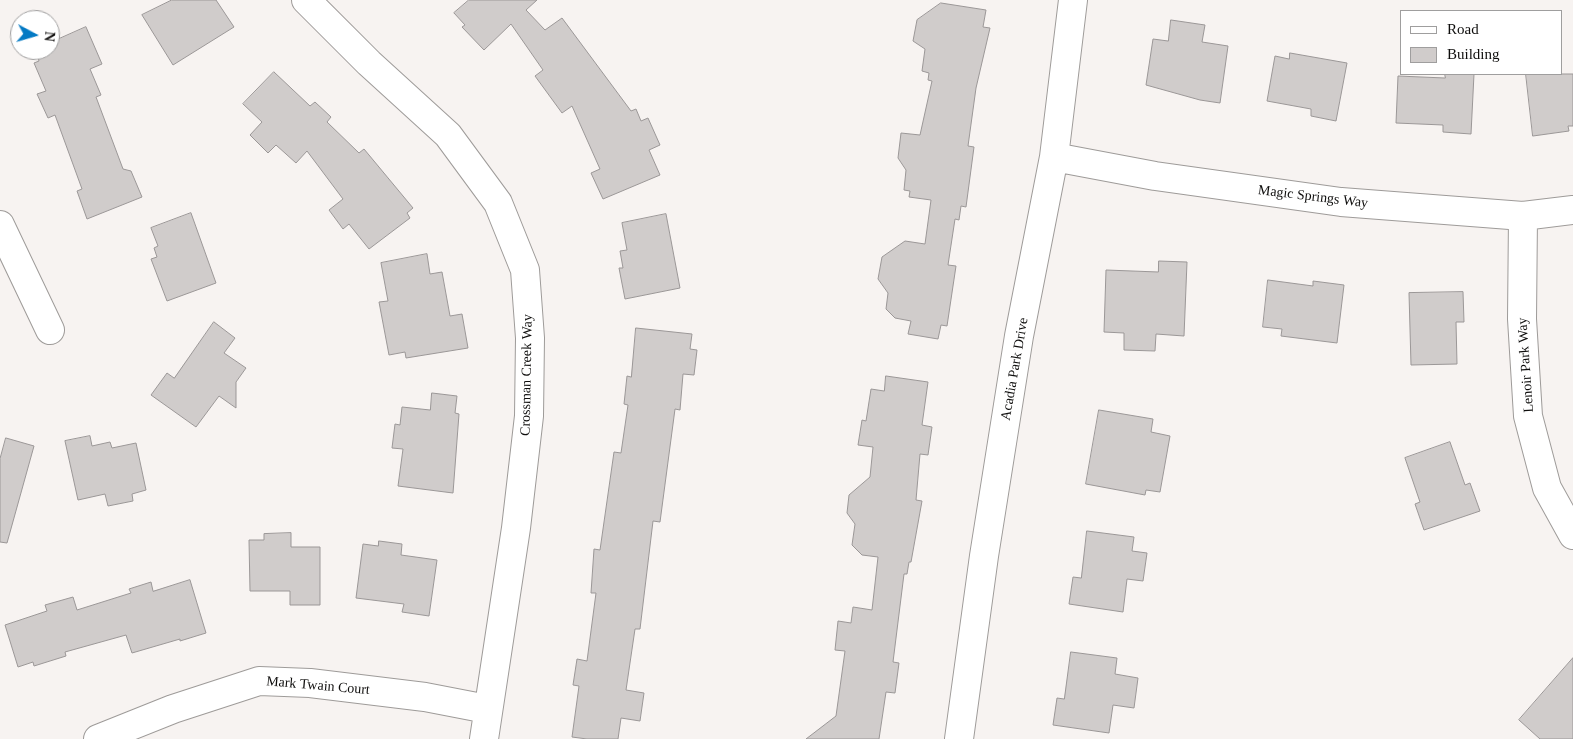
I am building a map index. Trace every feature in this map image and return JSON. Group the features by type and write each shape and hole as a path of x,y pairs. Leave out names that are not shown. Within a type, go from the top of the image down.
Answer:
{"street":[{"name":"Crossman Creek Way","path":"306,0 369,63 448,134 498,203 525,270 530,338 528,416 516,528 484,739"},
{"name":"Acadia Park Drive","path":"959,739 984,556 1019,336 1054,156 1073,0"},
{"name":"Magic Springs Way","path":"1054,156 1155,176 1340,202 1523,216 1573,210"},
{"name":"Lenoir Park Way","path":"1523,216 1522,319 1528,416 1548,488 1573,536"},
{"path":"0,225 50,330"},
{"name":"Mark Twain Court","path":"98,739 173,709 259,681 310,683 416,696 488,709"}],"building":[{"path":"172,0 216,0 234,27 173,65 142,15"},
{"path":"469,0 537,0 526,10 545,30 562,18 631,111 636,109 641,121 648,118 660,145 649,150 660,175 603,199 591,173 600,169 572,106 562,113 535,76 543,70 511,24 484,50 462,27 465,25 454,13"},
{"path":"941,3 986,10 983,27 990,28 976,88 968,146 974,147 966,207 961,206 959,220 955,219 948,265 956,266 947,326 941,325 938,339 908,334 911,321 895,318 886,309 888,293 878,279 882,257 905,241 925,244 931,200 909,197 910,191 904,190 906,170 898,158 901,133 920,135 932,81 928,80 929,73 922,71 925,49 913,41 917,20"},
{"path":"1171,20 1205,25 1202,42 1228,46 1220,103 1200,100 1146,85 1153,39 1168,41"},
{"path":"86,27 102,64 90,69 101,95 96,97 123,169 131,171 142,197 87,219 77,191 82,189 55,115 48,118 37,94 46,91 34,63 39,60 60,60 60,39"},
{"path":"1290,53 1347,63 1336,121 1311,116 1311,109 1267,101 1275,56 1289,59"},
{"path":"274,72 310,106 315,102 331,117 327,122 359,153 364,149 413,208 407,213 410,218 369,249 349,224 343,229 329,210 343,199 307,151 296,163 276,145 268,153 250,135 262,122 243,104"},
{"path":"1573,74 1573,126 1568,126 1569,131 1533,136 1526,75"},
{"path":"1445,75 1474,75 1471,134 1443,132 1443,125 1396,123 1398,76 1445,78"},
{"path":"191,213 216,283 167,301 151,259 157,257 154,248 158,246 151,228"},
{"path":"666,214 680,288 625,299 619,268 623,268 620,251 627,250 622,223"},
{"path":"427,254 430,274 442,272 450,316 462,314 468,348 406,358 405,352 389,355 379,302 388,301 381,263"},
{"path":"1159,261 1187,262 1184,336 1156,334 1155,351 1124,350 1124,333 1104,332 1106,270 1158,272"},
{"path":"1268,280 1313,286 1313,281 1344,285 1337,343 1281,336 1282,329 1263,327"},
{"path":"1463,292 1464,322 1456,322 1457,364 1411,365 1409,293"},
{"path":"214,322 235,338 224,353 246,368 236,382 236,408 219,396 196,427 151,395 167,373 174,378"},
{"path":"636,328 692,334 690,349 697,350 694,375 683,374 680,410 675,409 660,522 653,521 640,629 635,629 626,690 644,693 640,721 621,718 618,739 572,737 579,686 573,685 577,659 587,661 596,593 591,593 594,549 600,550 614,452 621,453 628,405 624,404 627,376 631,377"},
{"path":"886,376 928,382 922,425 932,427 928,455 920,454 916,500 922,501 911,562 909,562 907,574 904,574 893,662 899,663 895,693 886,692 879,739 806,739 836,716 845,651 835,650 838,621 851,623 853,607 872,610 878,557 862,555 852,545 855,524 847,513 849,495 870,477 873,447 858,445 862,420 866,421 871,389 884,391"},
{"path":"432,393 457,396 455,413 459,414 453,493 398,486 403,449 392,448 395,424 400,425 402,407 430,410"},
{"path":"1099,410 1153,419 1151,432 1170,436 1160,492 1146,490 1145,495 1086,484"},
{"path":"90,436 92,446 110,442 112,448 136,443 146,490 132,494 133,501 108,506 105,494 78,500 65,441"},
{"path":"6,438 34,446 7,543 0,542 0,459"},
{"path":"1450,442 1465,485 1470,483 1480,511 1424,530 1415,504 1420,502 1405,458"},
{"path":"1087,531 1134,537 1132,551 1147,553 1143,581 1127,579 1123,612 1069,604 1073,577 1081,578"},
{"path":"291,533 291,547 320,547 320,605 290,605 290,591 250,591 249,540 264,540 264,534"},
{"path":"379,541 402,544 401,555 437,560 429,616 402,612 404,604 356,598 363,544 378,546"},
{"path":"190,580 206,633 132,653 126,635 65,652 66,656 34,666 33,662 18,667 5,625 47,611 45,605 73,597 77,610 131,593 129,589 151,582 153,591"},
{"path":"1071,652 1117,658 1115,674 1138,678 1134,708 1113,705 1109,733 1053,725 1057,698 1064,699"},
{"path":"1573,658 1573,739 1540,739 1519,720"}]}
